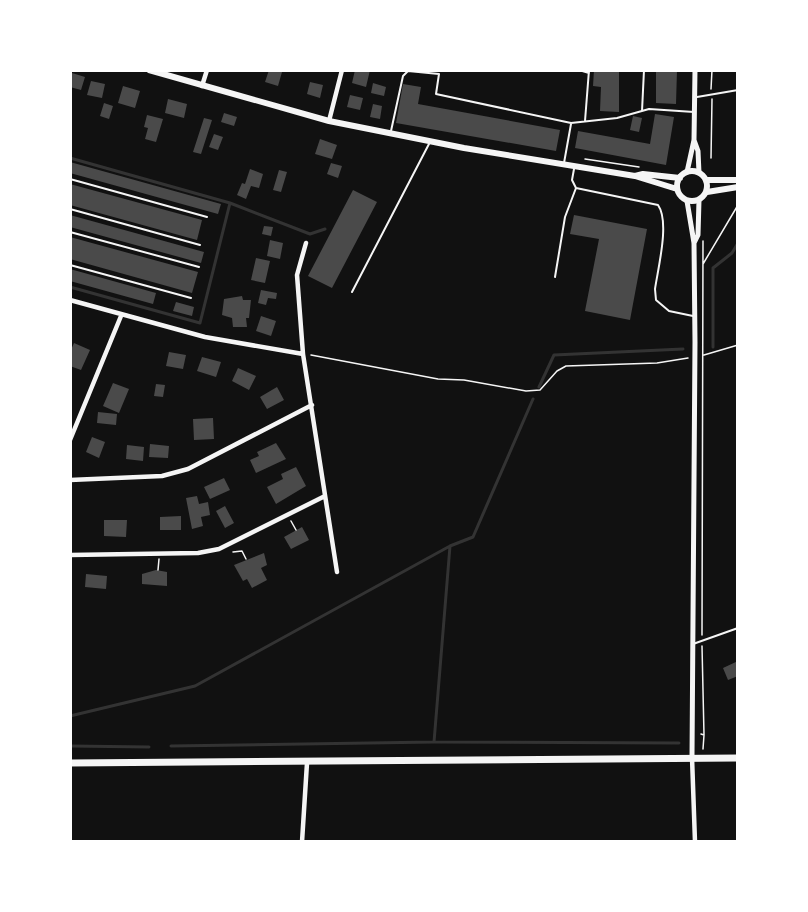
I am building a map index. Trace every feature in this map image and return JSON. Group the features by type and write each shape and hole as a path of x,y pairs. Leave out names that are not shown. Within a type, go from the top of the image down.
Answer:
{"highway":[{"path":"70,763 738,758"}],"main road":[{"path":"149,70 329,121 430,142 634,176 677,189 687,201 699,200 707,192 738,187"},
{"path":"677,189 680,178 687,172 699,173 706,180 707,192"},
{"path":"634,176 643,174 680,178"},
{"path":"706,180 738,180"}],"street":[{"path":"202,86 207,70"},
{"path":"329,121 342,70"},
{"path":"687,172 694,140 695,70"},
{"path":"694,140 698,151 699,173"},
{"path":"694,243 698,234 699,200"},
{"path":"687,201 694,243 692,757 695,842"},
{"path":"306,243 297,275 303,354 337,572"},
{"path":"70,300 121,316 205,337 303,354"},
{"path":"70,440 121,316"},
{"path":"70,480 162,476 188,469 312,405"},
{"path":"70,555 198,553 219,549 325,496"},
{"path":"302,842 307,763"}],"lane":[{"path":"579,70 589,72 585,122"},
{"path":"642,111 644,70"},
{"path":"391,134 403,76 408,71 439,74 436,94 571,123 617,118 649,109 694,112"},
{"path":"694,98 738,90"},
{"path":"564,165 571,123"},
{"path":"352,292 430,142"},
{"path":"555,277 565,217 576,188 572,180 574,167"},
{"path":"70,179 207,217"},
{"path":"576,188 658,205 663,211 665,223 655,289 656,300 669,311 694,316"},
{"path":"70,209 200,245"},
{"path":"70,232 199,267"},
{"path":"70,265 190,298"},
{"path":"693,644 738,628"}],"path":[{"path":"711,91 712,70"},
{"path":"711,158 712,101"},
{"path":"584,159 648,168"},
{"path":"703,265 738,205"},
{"path":"703,231 703,757"},
{"path":"303,354 438,379 464,380 526,392 540,390 557,371 566,366 657,363 695,358 738,345"},
{"path":"288,515 296,530"},
{"path":"233,552 242,551 246,559"},
{"path":"158,570 159,553"},
{"path":"693,734 704,735"}],"building":[{"path":"269,70 282,72 278,86 265,82"},
{"path":"355,70 370,70 366,87 352,83"},
{"path":"594,70 619,70 619,112 600,111 601,87 593,86"},
{"path":"656,70 677,70 676,104 656,103"},
{"path":"72,73 85,77 81,90 70,87"},
{"path":"91,81 105,84 102,98 87,95"},
{"path":"310,82 323,85 320,98 307,94"},
{"path":"373,83 386,87 384,96 371,93"},
{"path":"403,84 421,87 418,104 560,130 556,151 396,123"},
{"path":"123,86 140,91 135,108 118,103"},
{"path":"350,95 363,98 360,110 347,107"},
{"path":"168,99 187,104 184,118 165,113"},
{"path":"104,103 113,106 109,119 100,116"},
{"path":"373,104 382,106 380,119 370,117"},
{"path":"224,113 237,117 234,126 221,122"},
{"path":"655,114 674,117 666,165 575,148 578,131 650,144"},
{"path":"147,115 163,119 156,142 145,139 148,128 144,127"},
{"path":"633,116 642,118 639,132 630,130"},
{"path":"204,118 212,120 201,154 193,152"},
{"path":"214,134 223,137 218,150 209,147"},
{"path":"320,139 337,145 332,159 315,154"},
{"path":"70,162 221,204 218,214 70,173"},
{"path":"331,163 342,166 338,178 327,174"},
{"path":"250,169 263,174 259,188 251,186 246,199 237,195 242,183 245,184"},
{"path":"279,170 287,172 281,192 273,190"},
{"path":"70,184 202,220 197,240 70,205"},
{"path":"353,190 377,202 332,288 308,276"},
{"path":"70,215 204,252 201,263 70,227"},
{"path":"574,215 647,229 630,320 585,311 599,239 570,234"},
{"path":"264,226 273,227 271,236 262,234"},
{"path":"70,237 198,272 192,293 70,259"},
{"path":"270,240 283,243 280,259 267,256"},
{"path":"256,258 270,261 265,283 251,280"},
{"path":"70,269 156,293 153,304 70,281"},
{"path":"261,290 277,293 276,299 268,298 266,305 258,303"},
{"path":"242,296 243,300 251,300 249,318 246,318 247,327 233,327 232,318 222,315 224,299"},
{"path":"176,302 194,307 192,316 173,311"},
{"path":"261,316 276,321 271,336 256,331"},
{"path":"74,343 90,350 81,370 70,366 70,352"},
{"path":"169,352 186,355 183,369 166,366"},
{"path":"202,357 221,362 216,377 197,371"},
{"path":"238,368 256,376 249,390 232,381"},
{"path":"113,383 129,389 119,413 103,406"},
{"path":"156,384 165,385 163,397 154,396"},
{"path":"277,387 284,400 267,409 260,397"},
{"path":"98,412 117,414 116,425 97,423"},
{"path":"213,418 214,439 194,440 193,419"},
{"path":"92,437 105,442 99,458 86,452"},
{"path":"276,443 286,459 256,473 250,460 259,456 257,452"},
{"path":"150,444 169,446 168,458 149,457"},
{"path":"127,445 144,447 143,461 126,459"},
{"path":"296,467 306,486 276,504 267,487 283,479 281,474"},
{"path":"224,478 230,490 210,499 204,487"},
{"path":"197,496 199,504 208,502 210,515 201,517 203,526 192,529 186,498"},
{"path":"225,506 234,523 225,528 216,511"},
{"path":"181,516 181,530 160,530 160,517"},
{"path":"104,520 127,520 126,537 104,536"},
{"path":"302,527 309,540 291,549 284,537"},
{"path":"264,553 267,565 261,568 267,580 252,588 247,579 243,581 234,565"},
{"path":"156,570 167,572 167,586 142,584 142,574"},
{"path":"86,574 107,576 106,589 85,587"},
{"path":"738,661 738,676 728,680 723,668"}],"waterway":[{"path":"70,158 230,203 310,234 325,229"},
{"path":"70,287 200,323 230,203"},
{"path":"713,347 713,268 732,253 738,243"},
{"path":"539,387 554,355 683,349"},
{"path":"70,716 195,686 450,546 473,537 533,399"},
{"path":"434,742 450,546"},
{"path":"171,746 434,742 679,743"},
{"path":"70,746 149,747"}]}
